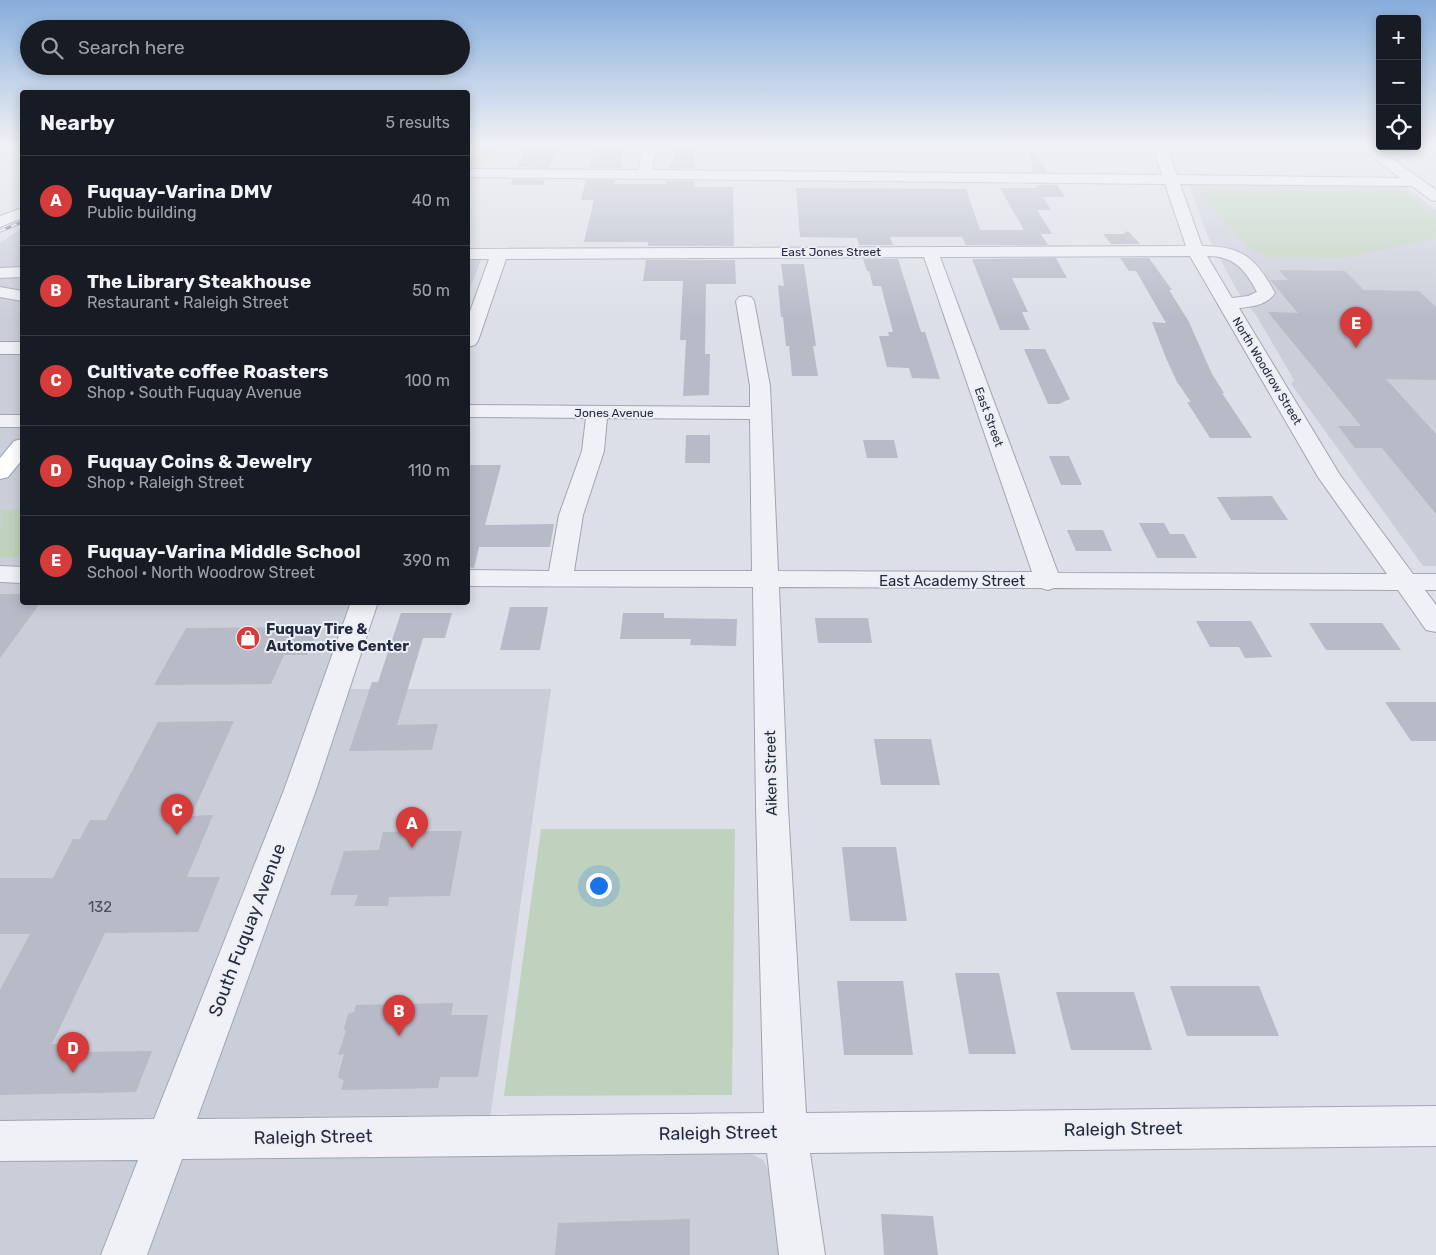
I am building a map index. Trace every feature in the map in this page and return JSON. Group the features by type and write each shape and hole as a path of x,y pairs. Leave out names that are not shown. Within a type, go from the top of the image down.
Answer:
{"main road":[{"path":"0,472 20,448"}],"street":[{"name":"North Woodrow Street","path":"1179,203 1195,250 1330,477 1436,624"},
{"path":"0,222 20,214"},
{"name":"East Jones Street","path":"470,254 1220,251 1235,254 1244,260 1266,293 1262,297 1253,300 1227,304"},
{"name":"East Street","path":"930,252 1048,582"},
{"path":"470,335 499,254"},
{"path":"0,261 20,260"},
{"path":"0,273 20,274"},
{"path":"10,293 20,277"},
{"name":"Aiken Street","path":"745,301 760,386 772,808 786,1132 802,1255"},
{"name":"Jones Avenue","path":"470,411 760,413"},
{"path":"560,579 571,515 593,451 597,413"},
{"path":"0,420 20,420"},
{"path":"0,574 20,574"},
{"name":"East Academy Street","path":"470,578 1048,582 1436,582"},
{"name":"South Fuquay Avenue","path":"124,1255 300,790 364,605"},
{"name":"Raleigh Street","path":"0,1141 1436,1126"}],"shaded area":[{"path":"1196,203 1426,203 1436,210 1436,566 1423,566 1291,384 1294,380 1256,315 1238,292 1207,235"},
{"path":"20,229 20,605 350,605 321,689 551,689 485,1154 745,1151 763,1160 773,1179 785,1255 0,1255 0,243"},
{"path":"470,250 482,250 481,260 470,288"}],"green space":[{"path":"1207,203 1418,203 1436,217 1436,238 1343,258 1270,257 1252,251"},
{"path":"1,510 20,510 20,557 0,557"},
{"path":"541,829 735,829 732,1095 504,1096"}],"building":[{"path":"593,203 733,203 734,246 648,246 648,242 584,242"},
{"path":"797,203 971,203 980,230 1024,230 1008,203 1046,203 1051,210 1037,210 1052,234 1041,234 1048,245 966,245 962,237 890,237 893,245 859,245 857,238 800,237"},
{"path":"1128,231 1140,244 1111,244 1103,234 1123,234"},
{"path":"1056,258 1067,278 1012,278 1028,312 1022,312 1030,330 1000,330 972,259"},
{"path":"1120,258 1149,258 1172,290 1169,290 1189,322 1212,374 1224,393 1222,393 1252,438 1210,438 1187,402 1191,402 1177,382 1152,322 1166,323 1136,271 1129,271"},
{"path":"863,259 898,259 921,332 925,332 940,379 912,378 909,368 887,367 879,336 889,336 888,332 893,332 881,286 873,286"},
{"path":"646,260 735,260 736,284 706,284 705,354 710,354 709,395 683,396 686,340 680,340 683,281 643,281"},
{"path":"781,264 804,264 816,346 813,346 818,376 792,376 789,346 786,346 783,317 781,317 778,285 784,286"},
{"path":"1279,270 1345,271 1364,290 1419,291 1436,307 1436,380 1386,379 1436,434 1436,514 1382,448 1355,448 1338,426 1361,426 1268,312 1298,313 1270,280 1288,280"},
{"path":"1024,349 1045,349 1070,399 1059,404 1048,404"},
{"path":"686,435 710,435 710,463 685,463"},
{"path":"863,440 894,440 898,458 867,458"},
{"path":"1049,456 1069,456 1082,485 1061,485"},
{"path":"470,465 501,465 485,525 554,524 550,547 479,547 474,568 470,567"},
{"path":"1272,496 1288,520 1231,520 1217,497"},
{"path":"1139,523 1164,523 1170,534 1184,534 1197,558 1157,558"},
{"path":"1067,530 1103,530 1112,551 1076,551"},
{"path":"0,594 20,594 20,605 39,605 0,658"},
{"path":"510,607 548,607 540,650 500,650"},
{"path":"401,613 452,613 445,638 423,638 397,725 438,724 432,750 349,751 372,682 378,682"},
{"path":"623,613 664,613 664,618 737,619 736,646 690,645 691,639 620,639"},
{"path":"815,618 868,618 872,643 818,643"},
{"path":"1196,621 1251,621 1272,657 1245,658 1239,647 1210,647"},
{"path":"1309,623 1382,623 1401,650 1326,650"},
{"path":"319,627 307,655 284,655 271,684 154,685 186,628"},
{"path":"1385,702 1436,702 1436,741 1411,741"},
{"path":"234,721 191,816 213,815 187,877 220,877 198,932 105,933 52,1044 83,1044 79,1052 152,1051 136,1092 0,1095 0,990 30,934 0,934 0,878 53,878 73,839 80,839 90,820 106,820 158,722"},
{"path":"874,739 931,739 940,785 881,785"},
{"path":"462,831 450,896 389,897 388,906 354,906 358,895 330,895 344,851 379,850 383,832"},
{"path":"842,847 896,847 907,921 850,921"},
{"path":"955,973 999,973 1016,1054 969,1054"},
{"path":"837,981 903,981 913,1055 844,1055"},
{"path":"1170,986 1259,986 1279,1036 1187,1036"},
{"path":"1056,992 1134,992 1152,1050 1071,1050"},
{"path":"453,1003 451,1015 488,1015 478,1077 440,1077 438,1088 341,1090 344,1081 338,1077 344,1054 338,1055 346,1031 344,1029 348,1014 354,1012 356,1005"},
{"path":"881,1214 933,1216 938,1255 884,1255"},
{"path":"690,1219 690,1255 555,1255 558,1223"}],"railway":[{"path":"0,231 20,223"}],"place":[{"name":"Fuquay-Varina Middle School","path":"1356,348"},
{"name":"Fuquay Tire & Automotive Center","path":"248,638"},
{"name":"Cultivate coffee Roasters","path":"177,835"},
{"name":"Fuquay-Varina DMV","path":"412,848"},
{"name":"The Library Steakhouse","path":"399,1036"},
{"name":"Fuquay Coins & Jewelry","path":"73,1073"}]}
